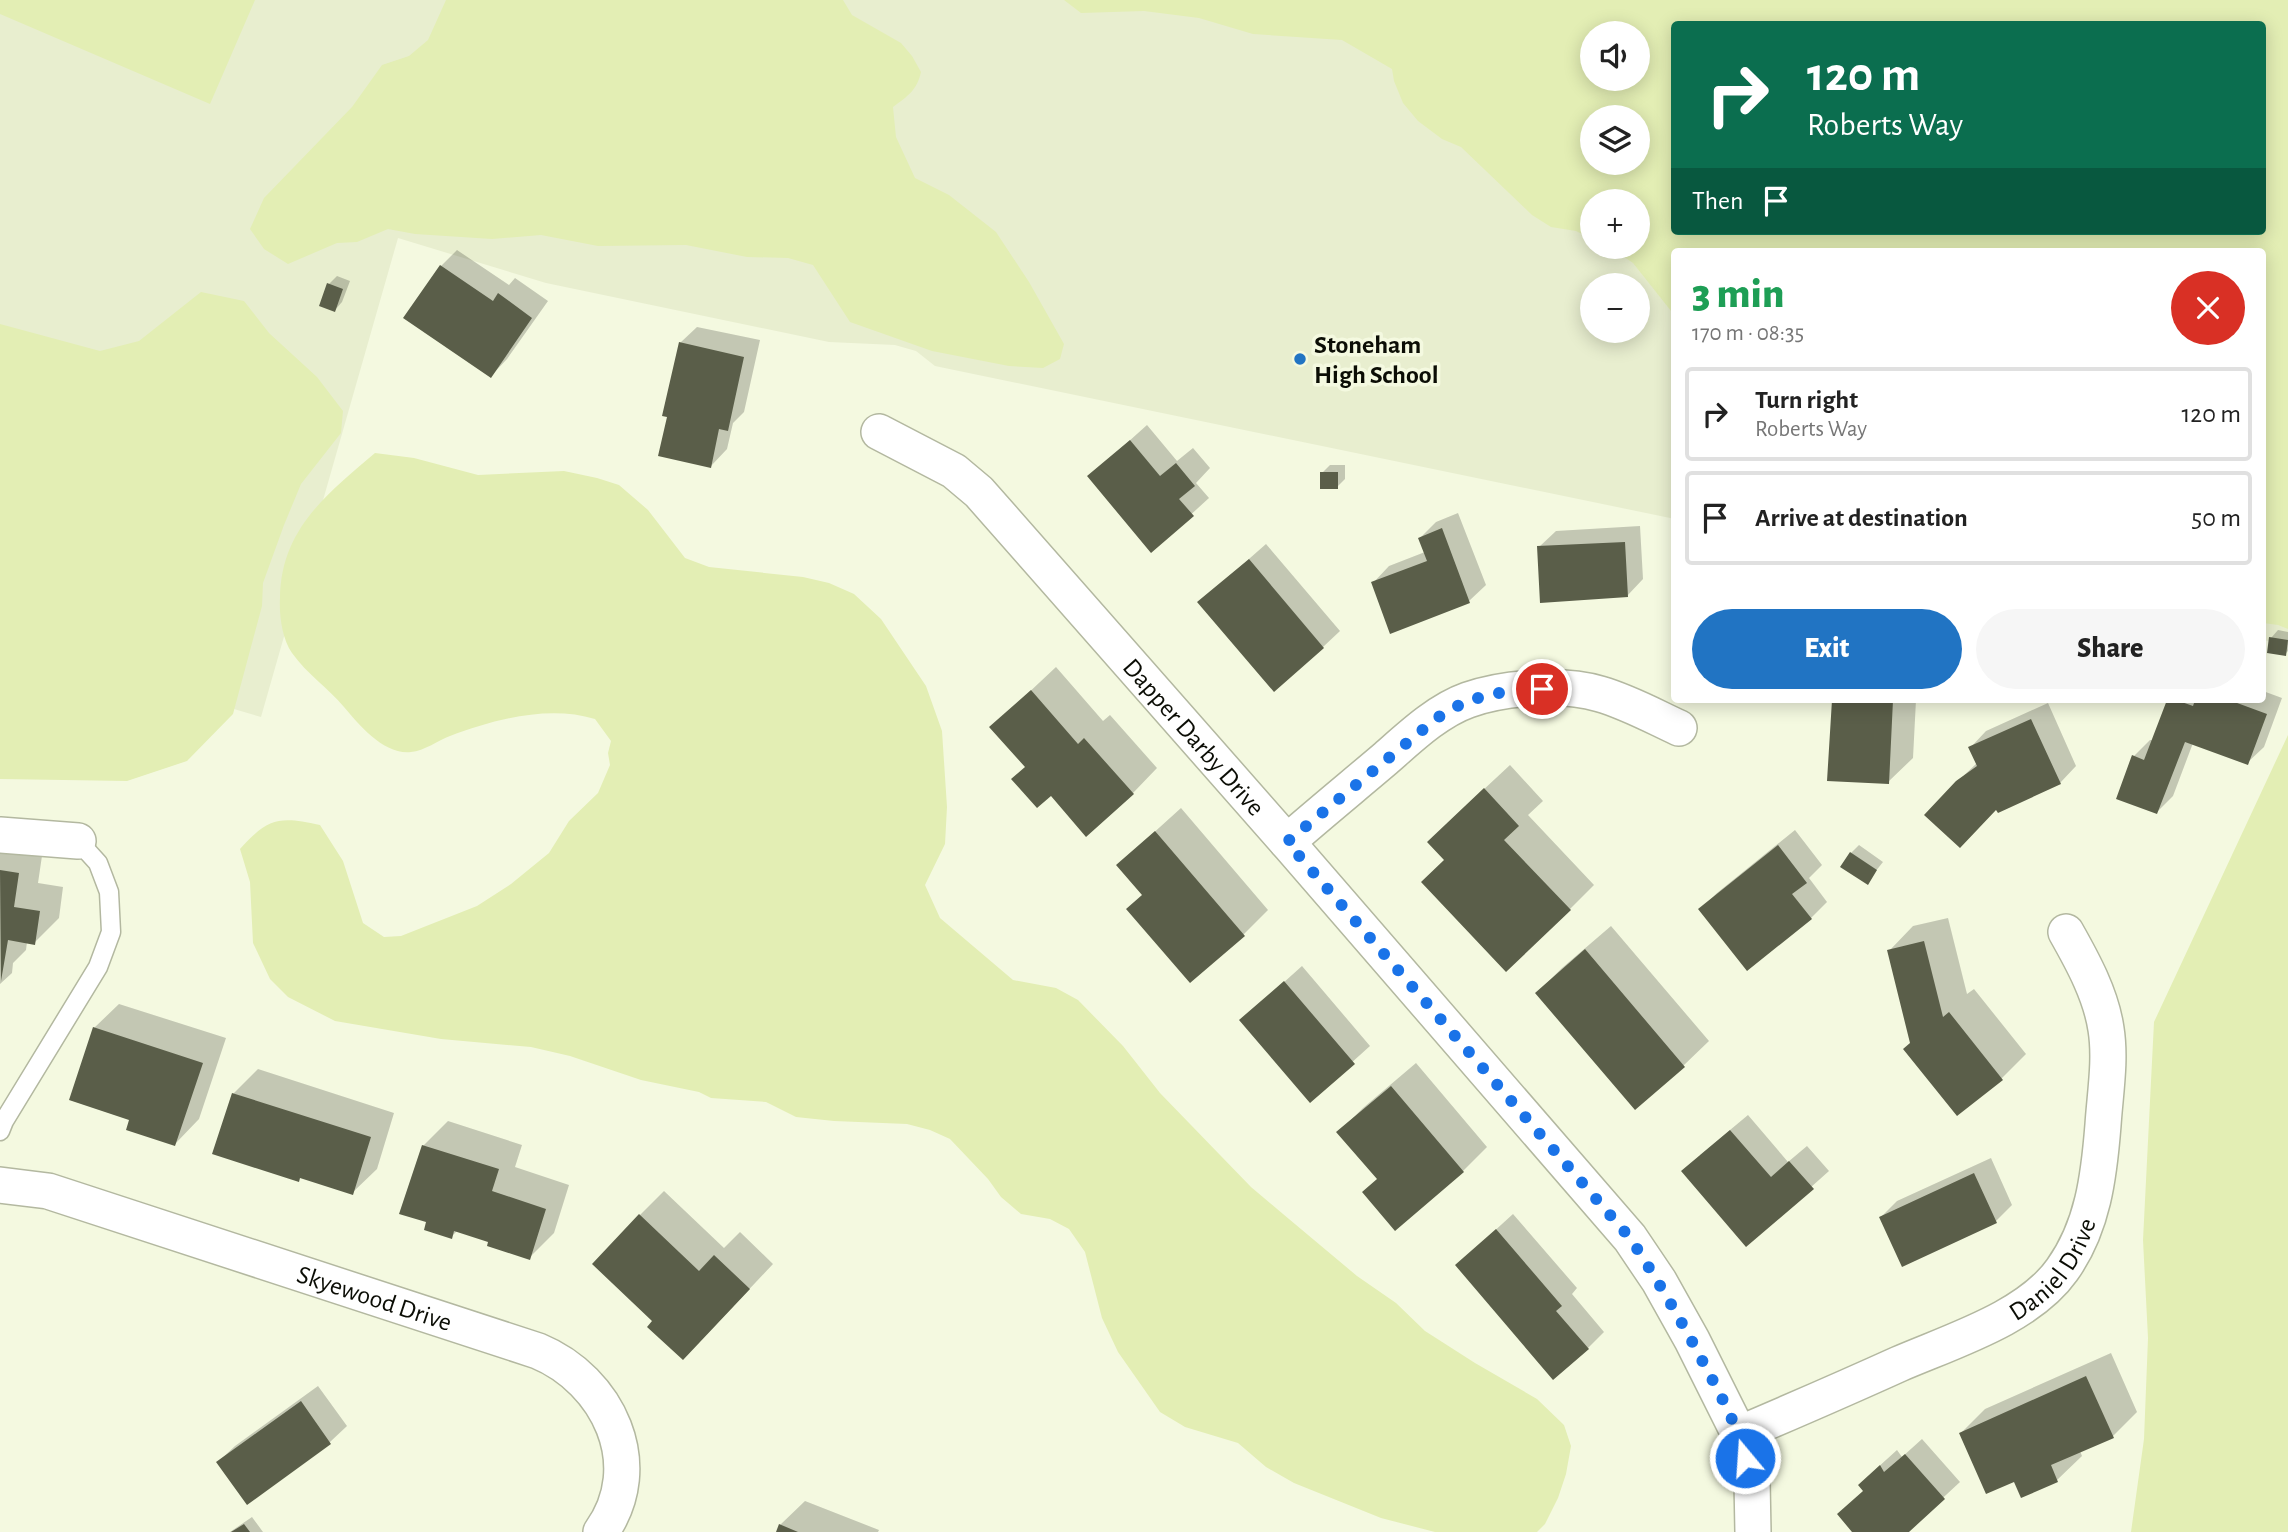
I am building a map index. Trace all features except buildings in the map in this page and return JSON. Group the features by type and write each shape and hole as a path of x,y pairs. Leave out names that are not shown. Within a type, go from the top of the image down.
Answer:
{"street":[{"name":"Dapper Darby Drive","path":"879,432 946,467 974,486 1630,1238 1659,1281 1739,1434 1752,1481 1753,1532"},
{"path":"1287,842 1409,739 1466,701 1526,689 1597,693 1679,728"},
{"path":"0,835 78,841"},
{"name":"Daniel Drive","path":"1739,1434 1982,1328 2037,1297 2062,1270 2086,1226 2093,1202 2100,1166 2107,1050 2106,1029 2100,1007 2084,965 2066,932"},
{"name":"Skyewood Drive","path":"0,1185 48,1191 538,1351 564,1364 586,1381 604,1404 613,1423 618,1444 619,1487 611,1515 601,1532"}],"lane":[{"path":"0,1131 98,967 111,932 109,892 98,863 78,841"}],"shaded area":[{"name":"Stoneham High School","path":"0,0 1446,0 1479,160 1580,164 1580,175 1650,175 1650,167 1671,168 1671,235 2266,235 2266,227 2288,198 2288,645 2266,641 2266,248 1671,248 1671,518 935,366 916,351 895,345 829,342 546,283 398,238 261,717 0,640"}],"green space":[{"path":"0,0 255,0 210,104 0,14"},
{"path":"446,0 843,0 852,15 901,43 921,72 911,92 893,107 896,137 915,178 949,195 996,232 1029,282 1064,344 1060,359 1043,368 1009,366 932,351 850,322 813,265 788,258 747,257 686,245 598,246 541,235 492,239 415,234 388,229 357,242 337,243 288,264 264,249 250,229 264,198 352,107 382,65 409,56 428,40"},
{"path":"1064,0 2288,0 2288,629 2266,623 2266,248 1671,248 1671,311 1650,284 1650,273 1641,273 1627,259 1650,259 1650,189 1580,189 1580,233 1551,227 1532,215 1461,147 1442,139 1418,121 1403,103 1392,69 1342,40 1253,34 1199,18 1144,11 1081,13"},
{"path":"201,292 244,301 269,333 317,377 343,411 341,433 301,484 284,525 263,583 262,606 233,714 187,761 127,781 0,779 0,324 100,351 139,341"},
{"path":"375,453 414,458 478,475 564,471 597,478 619,485 648,510 685,558 709,567 803,577 829,583 854,594 881,619 926,686 942,731 947,807 945,844 925,885 940,918 1013,980 1056,988 1078,1000 1123,1046 1160,1093 1251,1187 1357,1276 1396,1303 1425,1331 1537,1399 1564,1425 1571,1446 1566,1474 1545,1524 1537,1532 1435,1532 1381,1518 1294,1483 1266,1467 1238,1443 1185,1427 1160,1412 1118,1352 1102,1318 1085,1252 1069,1229 1050,1219 1021,1214 1001,1197 988,1179 950,1139 930,1130 907,1124 796,1117 766,1102 711,1098 699,1092 641,1080 570,1056 531,1047 441,1039 335,1021 288,997 270,979 253,943 250,882 240,849 267,825 284,820 320,825 343,861 363,923 384,937 401,936 477,906 511,884 549,853 569,821 598,793 610,765 608,753 611,741 595,719 559,713 522,716 485,724 416,751 401,752 391,749 365,730 292,653 284,634 280,612 282,574 289,552 310,515 340,483"},
{"path":"2288,735 2288,1532 2131,1532 2144,1439 2148,1338 2143,1240 2154,1022"}],"place":[{"name":"Stoneham High School","path":"1300,359"}],"route":[{"path":"1542,689 1499,693 1466,701 1437,718 1287,842 1630,1238 1659,1281 1722,1397 1739,1434 1745,1458"}]}
